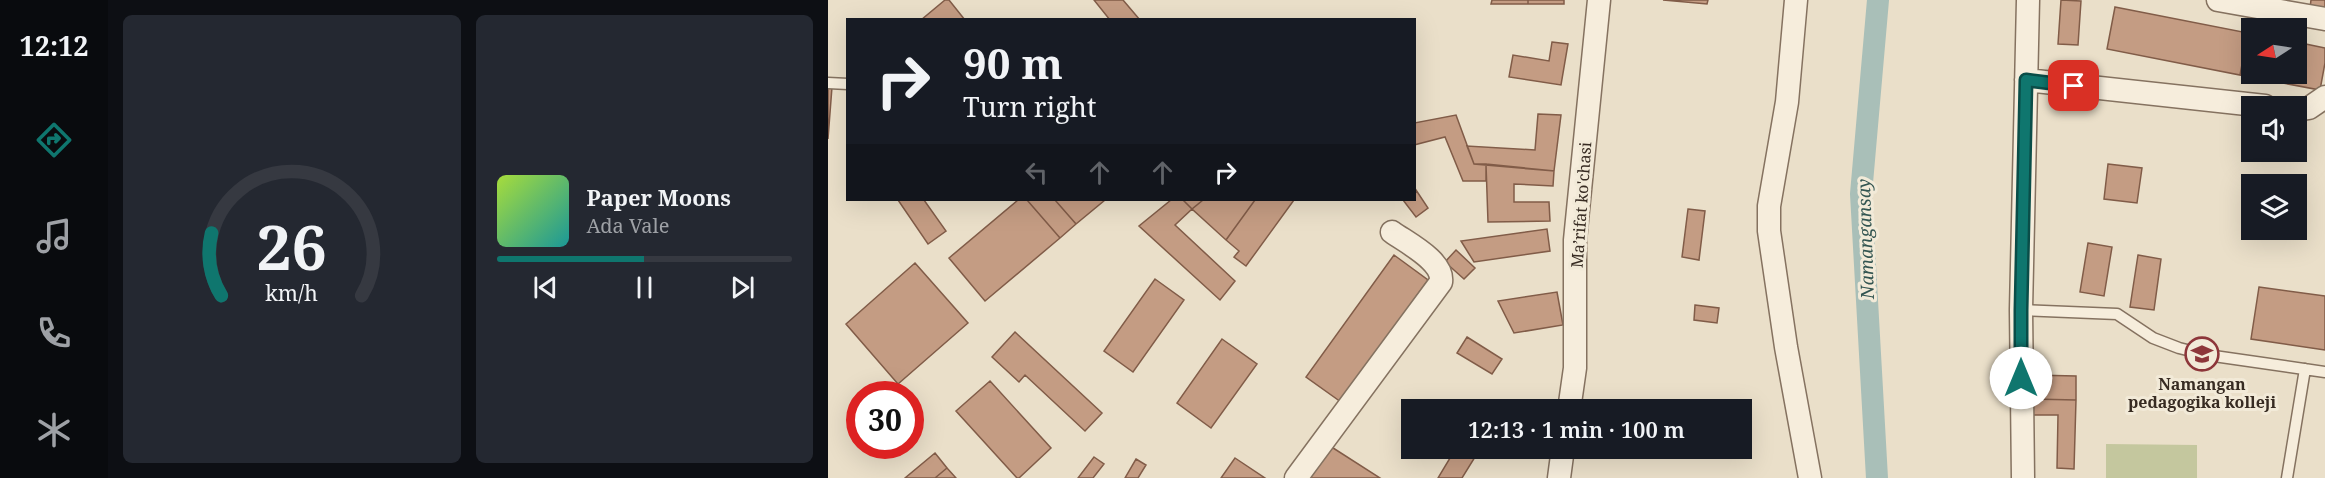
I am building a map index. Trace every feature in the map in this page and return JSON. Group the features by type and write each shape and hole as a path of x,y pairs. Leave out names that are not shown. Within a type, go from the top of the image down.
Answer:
{"street":[{"name":"Maʼrifat ko'chasi","path":"1571,399 1575,368 1575,240 1599,0"},
{"path":"1796,0 1788,102 1769,206 1769,231 1786,347 1810,478"},
{"path":"2023,478 2021,310 2028,0"},
{"path":"2218,0 2293,7 2325,19"},
{"path":"2026,80 2241,103"},
{"path":"2307,108 2325,97"},
{"path":"1296,478 1441,282 1441,271 1437,265 1392,232"},
{"path":"1559,478 1562,459"}],"lane":[{"path":"828,83 846,84"},
{"path":"2021,310 2117,314 2153,338 2179,348 2207,355 2325,372"},
{"path":"2287,478 2305,369"}],"green space":[{"path":"2106,444 2197,445 2197,478 2106,478"}],"building":[{"path":"945,0 949,0 963,18 923,18"},
{"path":"1094,0 1123,0 1138,18 1108,18"},
{"path":"1492,0 1528,0 1528,4 1491,4"},
{"path":"1528,0 1564,0 1564,4 1528,4"},
{"path":"1663,0 1708,0 1707,4"},
{"path":"2061,0 2081,1 2078,45 2058,44"},
{"path":"2311,0 2325,0 2325,10 2310,8"},
{"path":"2115,7 2241,32 2241,70 2240,75 2107,49"},
{"path":"1552,42 1568,44 1561,85 1509,77 1513,55 1549,61"},
{"path":"2307,44 2325,48 2320,90 2288,84 2307,84"},
{"path":"828,87 832,87 828,139"},
{"path":"1538,114 1561,115 1554,171 1474,164 1467,146 1535,150"},
{"path":"1456,115 1474,164 1486,164 1486,181 1463,181 1445,137 1416,144 1416,123"},
{"path":"1486,164 1554,171 1553,186 1514,184 1514,202 1549,202 1550,221 1488,222"},
{"path":"2108,164 2142,168 2137,203 2104,199"},
{"path":"1416,190 1428,208 1416,217 1404,201 1416,201"},
{"path":"899,201 925,201 946,231 928,244"},
{"path":"1017,201 1028,201 1060,238 985,301 949,258"},
{"path":"1028,201 1056,201 1076,224 1060,238"},
{"path":"1056,201 1104,201 1076,224"},
{"path":"1170,201 1184,201 1192,209 1175,225 1235,281 1220,300 1139,226"},
{"path":"1184,201 1202,201 1192,209"},
{"path":"1202,201 1254,201 1226,240 1192,209"},
{"path":"1254,201 1293,201 1246,266 1234,257 1239,251 1226,240"},
{"path":"1688,209 1705,211 1699,260 1682,257"},
{"path":"1547,229 1550,251 1474,262 1461,241"},
{"path":"2088,243 2112,247 2104,296 2080,292"},
{"path":"1456,250 1475,268 1464,279 1445,262"},
{"path":"1394,255 1428,280 1341,402 1306,377"},
{"path":"2138,255 2161,259 2154,310 2130,307"},
{"path":"915,263 968,323 901,381 895,381 846,324"},
{"path":"1155,279 1184,300 1133,372 1104,351"},
{"path":"2259,287 2325,296 2325,350 2251,339"},
{"path":"1557,292 1563,325 1514,333 1498,301"},
{"path":"1695,305 1719,308 1717,323 1694,320"},
{"path":"1015,332 1102,413 1085,431 1025,375 1019,382 992,357"},
{"path":"1467,337 1502,359 1492,374 1457,353"},
{"path":"1222,339 1257,364 1211,428 1177,403"},
{"path":"2029,375 2076,376 2076,400 2032,399"},
{"path":"990,381 1051,448 1019,478 956,411"},
{"path":"2032,399 2076,400 2074,469 2057,468 2058,415 2032,415"},
{"path":"1330,446 1380,478 1309,478"},
{"path":"935,453 947,468 935,478 905,478"},
{"path":"1094,457 1104,464 1093,478 1078,478"},
{"path":"1235,458 1265,478 1221,478"},
{"path":"1136,459 1146,465 1138,478 1125,478"},
{"path":"1449,459 1474,459 1462,478 1438,478"},
{"path":"947,468 956,478 935,478"}],"waterway":[{"name":"Namangansay","path":"1877,478 1861,194 1878,0"}],"place":[{"name":"Namangan pedagogika kolleji","path":"2202,354"}],"route":[{"path":"2021,378 2026,80 2074,86"}]}
